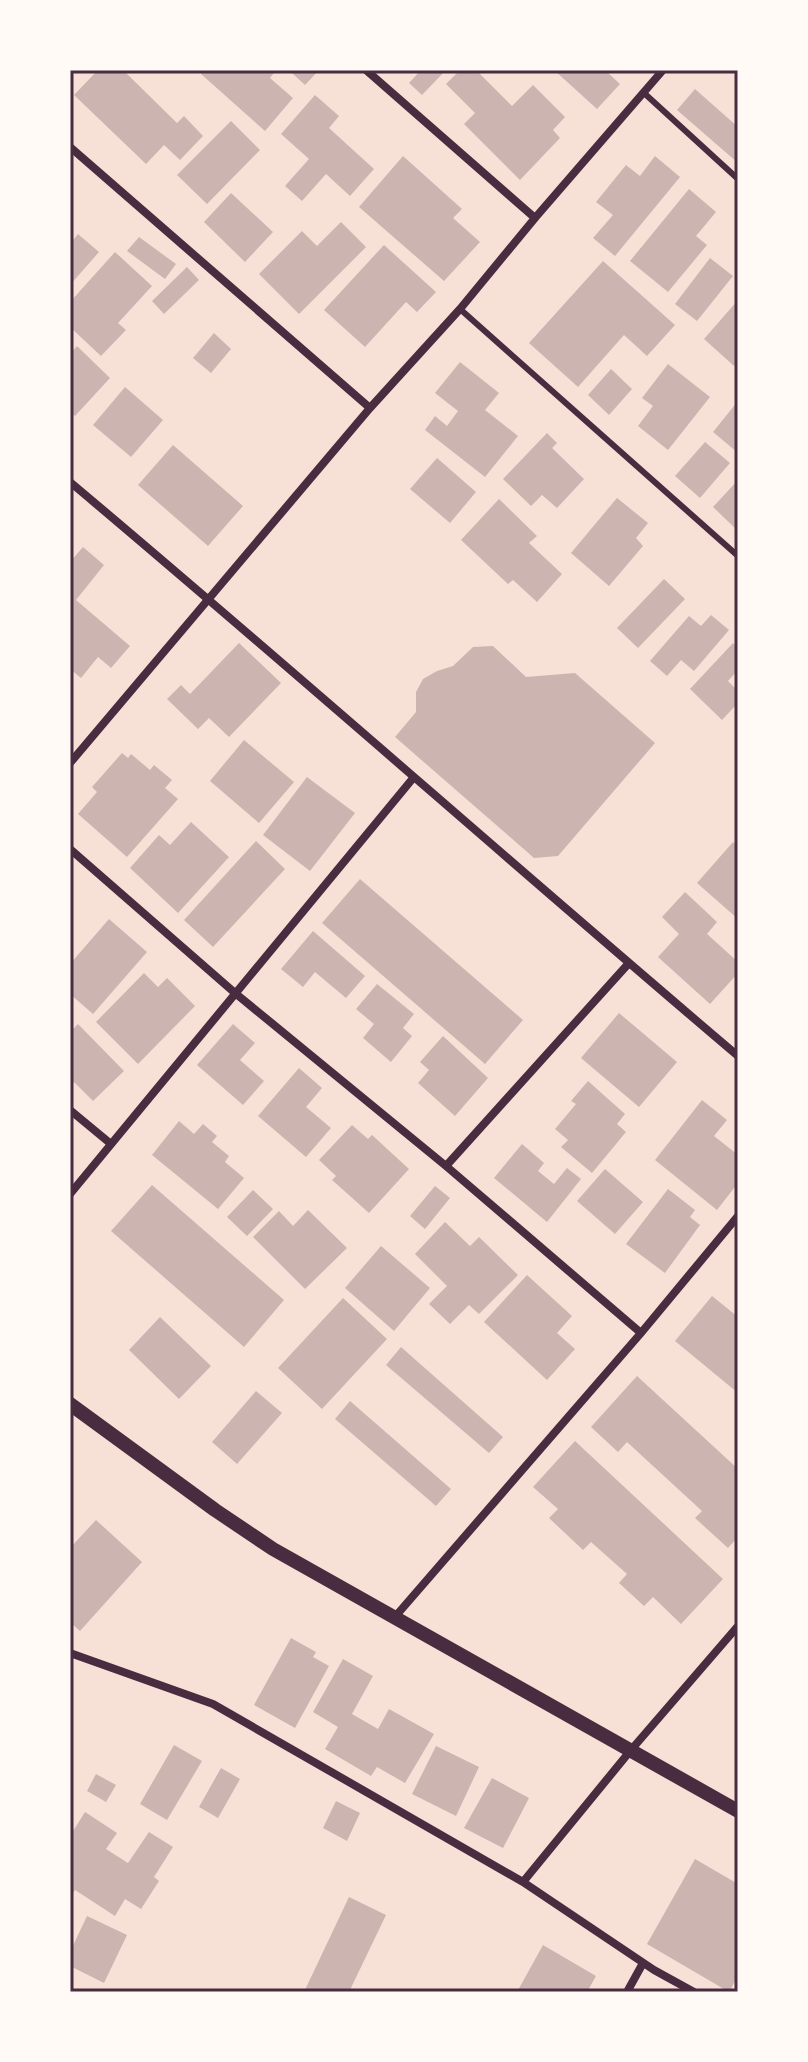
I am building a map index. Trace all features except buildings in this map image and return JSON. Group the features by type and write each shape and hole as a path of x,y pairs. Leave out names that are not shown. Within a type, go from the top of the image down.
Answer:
{"street":[{"path":"366,70 535,218"},
{"path":"70,763 370,408 460,309 663,70"},
{"path":"70,147 370,408"},
{"path":"70,482 738,1056"},
{"path":"70,1194 414,777"},
{"path":"70,849 235,993 446,1166 641,1333"},
{"path":"446,1166 629,963"},
{"path":"70,1110 111,1144"},
{"path":"394,1618 738,1216"},
{"path":"70,1404 273,1549 738,1811"},
{"path":"523,1882 738,1626"},
{"path":"70,1653 213,1704 523,1882 643,1963 694,1992"},
{"path":"627,1992 643,1963"}],"lane":[{"path":"644,93 738,179"},
{"path":"460,309 738,556"}]}
